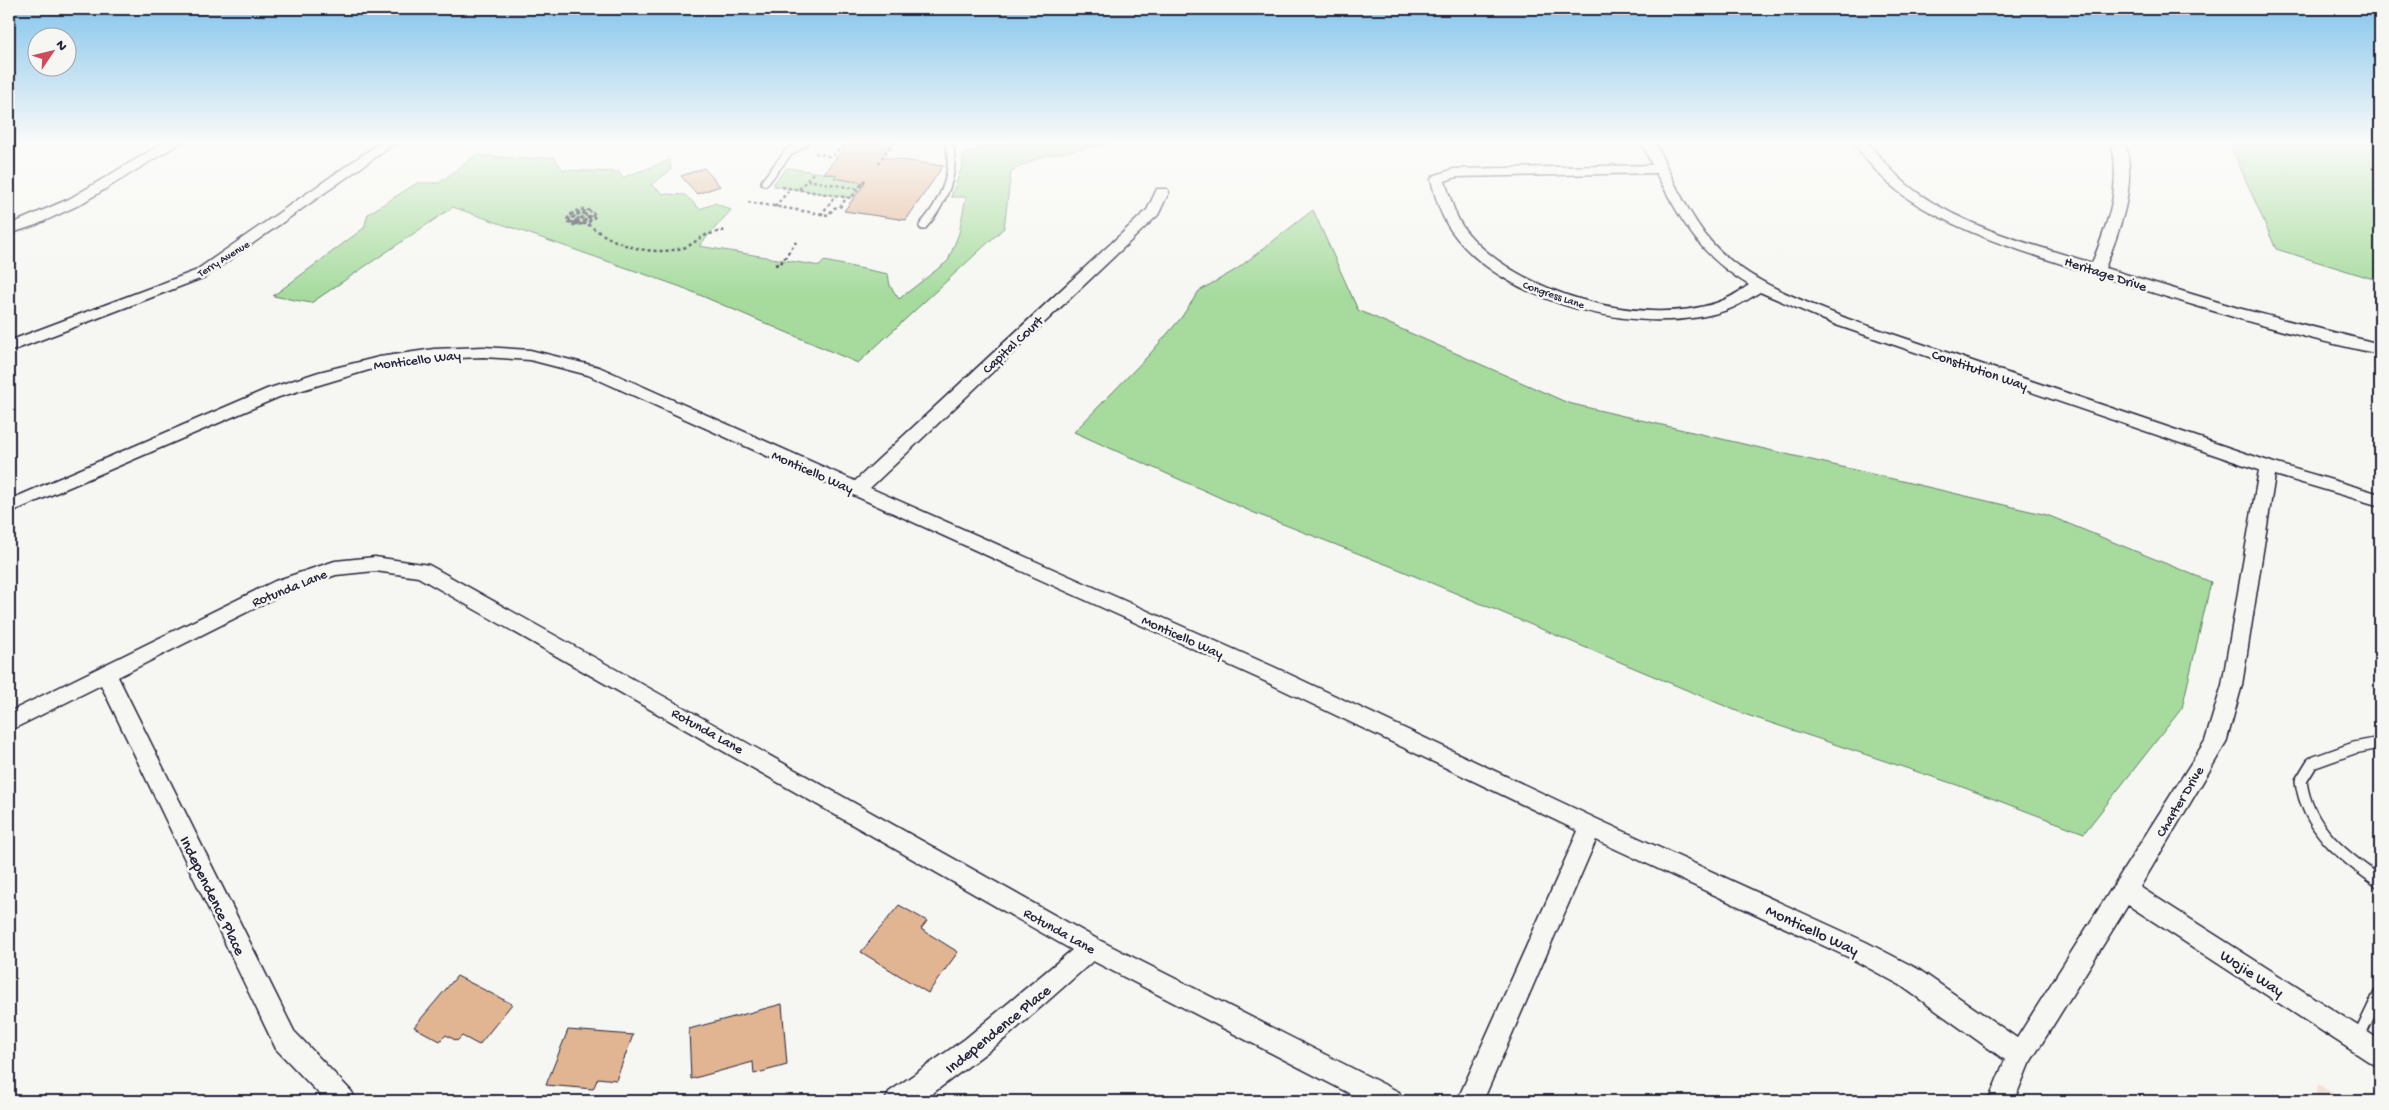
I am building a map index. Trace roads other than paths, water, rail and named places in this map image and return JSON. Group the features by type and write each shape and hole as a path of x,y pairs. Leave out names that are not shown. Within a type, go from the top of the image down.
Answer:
{"street":[{"path":"9,230 54,213 91,194"},
{"name":"Terry Avenue","path":"9,347 200,274 317,194"},
{"name":"Capital Court","path":"856,490 1153,212 1161,194"},
{"name":"Congress Lane","path":"1444,194 1458,230 1483,257 1516,280 1561,299 1607,311 1670,316 1718,308 1760,285"},
{"name":"Constitution Way","path":"1674,194 1700,238 1725,262 1760,285 1793,302 1842,322 2268,467 2380,500"},
{"name":"Heritage Drive","path":"1911,194 1920,201 1953,220 2004,240 2097,270 2310,333 2380,349"},
{"path":"2097,270 2114,225 2120,194"},
{"name":"Monticello Way","path":"9,507 273,393 325,376 379,362 434,354 482,352 530,355 593,371 1267,673 1591,827 1858,950 1909,976 2020,1055"},
{"name":"Charter Drive","path":"2001,1101 2020,1055 2215,744 2232,685 2268,467"},
{"name":"Rotunda Lane","path":"9,722 282,586 335,568 374,564 422,570 1091,948 1390,1101"},
{"name":"Independence Place","path":"106,674 285,1040 343,1101"},
{"path":"1470,1101 1591,827"},
{"name":"Wojie Way","path":"2125,890 2380,1054"},
{"name":"Independence Place","path":"898,1101 947,1070 1031,1002 1091,948"}],"lane":[{"path":"923,226 929,222 942,194"},
{"path":"2380,743 2354,748 2312,763 2301,781 2304,803 2321,830 2361,868 2380,882"},
{"path":"2357,1039 2380,993"}]}
